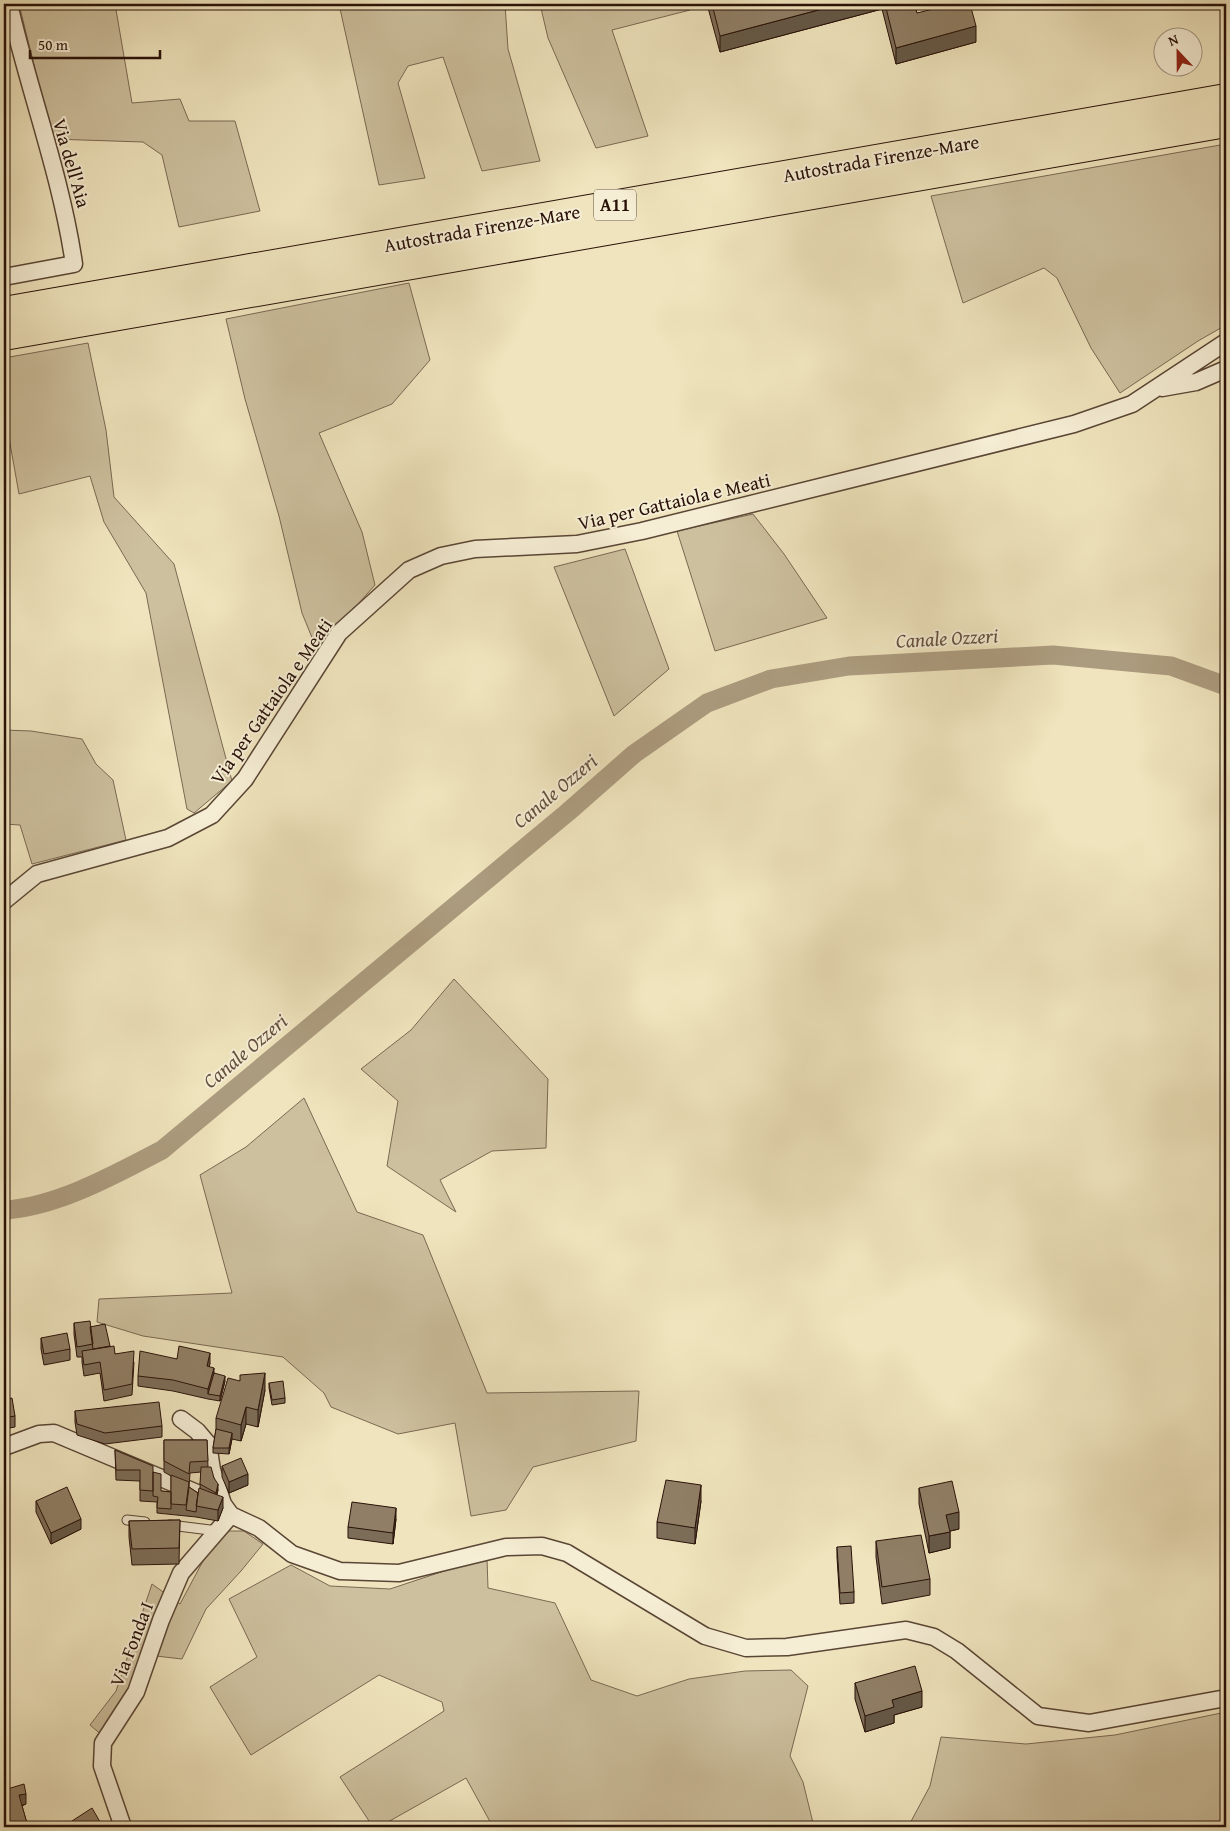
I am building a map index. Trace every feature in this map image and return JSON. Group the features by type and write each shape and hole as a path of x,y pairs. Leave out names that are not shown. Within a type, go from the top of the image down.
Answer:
{"highway":[{"name":"Autostrada Firenze-Mare","path":"4,311 1226,98"},
{"name":"Autostrada Firenze-Mare","path":"4,336 1226,123"}],"street":[{"name":"Via dell'Aia","path":"4,276 74,264 67,214 24,70 9,4"},
{"name":"Via per Gattaiola e Meati","path":"4,901 38,874 168,838 212,814 245,779 339,633 373,600 409,570 441,556 475,549 577,544 642,531 1074,424 1132,404 1226,342"},
{"path":"1155,389 1196,382 1226,369"},
{"path":"181,1419 198,1431 208,1444 212,1470 227,1510"},
{"path":"4,1447 39,1434 54,1433 227,1510 259,1528 292,1554 340,1571 399,1573 506,1547 542,1546 567,1553 705,1636 746,1648 787,1648 906,1630 934,1637 957,1650 1038,1716 1055,1720 1089,1723 1226,1698"},
{"name":"Via Fonda I","path":"123,1827 102,1766 103,1743 136,1692 161,1620 181,1573 218,1531 227,1510"}],"lane":[{"path":"128,1520 218,1531"}],"shaded area":[{"path":"19,4 115,4 132,103 180,99 189,121 235,121 260,211 179,227 162,155 143,142 52,139"},
{"path":"339,4 505,4 508,49 540,161 482,171 443,57 408,66 398,83 425,178 379,185"},
{"path":"540,4 688,4 690,10 612,30 648,136 596,148 548,38"},
{"path":"1226,144 1226,325 1198,341 1120,393 1091,348 1057,278 1044,268 963,303 931,196"},
{"path":"409,283 430,360 392,404 319,433 362,532 375,585 317,650 302,613 279,516 245,399 226,319"},
{"path":"88,343 106,430 114,497 174,564 232,781 194,813 187,809 146,593 104,522 90,476 19,494 4,410 4,358"},
{"path":"753,514 784,554 827,618 715,651 677,531"},
{"path":"625,549 669,669 614,716 554,567"},
{"path":"4,730 31,731 82,739 96,764 113,780 126,840 32,864 20,825 4,824"},
{"path":"454,979 548,1079 546,1148 492,1151 440,1180 456,1212 387,1166 398,1101 361,1069 411,1030"},
{"path":"304,1098 357,1212 423,1235 487,1393 639,1391 636,1441 533,1467 506,1510 471,1516 455,1423 398,1434 331,1407 324,1393 283,1357 143,1336 97,1322 99,1299 232,1293 200,1175 246,1147"},
{"path":"226,1531 244,1531 263,1544 206,1609 182,1659 156,1656 146,1690 110,1742 90,1725 116,1691 152,1584 180,1604 203,1561"},
{"path":"487,1559 488,1588 555,1603 591,1680 637,1696 689,1679 745,1671 791,1670 808,1686 790,1756 803,1782 814,1827 493,1827 466,1778 379,1827 373,1827 340,1777 444,1711 442,1702 379,1675 251,1755 210,1687 257,1657 229,1599 291,1565 330,1586 390,1589 471,1562"},
{"path":"1226,1712 1226,1827 908,1827 930,1786 941,1737 1026,1744 1115,1735"}],"building":[{"path":"712,4 841,4 720,36"},
{"path":"885,4 914,4 917,13 953,4 970,4 976,26 896,48"},
{"path":"90,1321 93,1344 77,1347 74,1323"},
{"path":"105,1324 110,1346 93,1349 90,1327"},
{"path":"67,1333 70,1349 44,1354 41,1338"},
{"path":"114,1346 115,1354 134,1351 132,1384 104,1390 100,1362 84,1365 82,1351"},
{"path":"179,1346 210,1353 207,1366 214,1368 208,1389 173,1380 138,1376 140,1351 177,1359"},
{"path":"214,1373 225,1376 220,1396 208,1394"},
{"path":"265,1373 258,1410 246,1407 241,1425 216,1418 228,1378 240,1381 240,1375"},
{"path":"283,1381 285,1398 272,1400 269,1383"},
{"path":"12,1398 15,1416 4,1418 4,1400"},
{"path":"159,1402 162,1426 105,1433 77,1424 75,1411"},
{"path":"216,1429 232,1433 229,1448 213,1448"},
{"path":"164,1440 207,1440 208,1461 190,1462 189,1474 164,1461"},
{"path":"115,1450 153,1466 153,1491 140,1490 140,1470 116,1470"},
{"path":"241,1458 248,1474 229,1482 222,1466"},
{"path":"201,1467 211,1467 218,1484 216,1493 200,1484"},
{"path":"153,1472 161,1474 161,1491 171,1492 171,1509 157,1508 158,1497 153,1496"},
{"path":"171,1475 189,1482 186,1505 171,1504"},
{"path":"666,1480 701,1485 695,1528 657,1522"},
{"path":"952,1481 959,1512 946,1515 950,1532 929,1536 919,1488"},
{"path":"67,1487 81,1519 51,1533 36,1501"},
{"path":"189,1487 198,1493 196,1512 186,1510"},
{"path":"199,1488 223,1497 218,1510 196,1506"},
{"path":"352,1502 396,1508 393,1533 348,1527"},
{"path":"180,1520 179,1548 132,1549 129,1521"},
{"path":"921,1535 930,1579 882,1587 876,1541"},
{"path":"851,1546 854,1592 840,1593 837,1547"},
{"path":"915,1666 922,1691 892,1700 894,1707 865,1716 855,1683"},
{"path":"24,1784 26,1794 19,1795 28,1827 10,1827 4,1803 4,1790"},
{"path":"92,1808 103,1827 76,1827 72,1821"}],"waterway":[{"name":"Canale Ozzeri","path":"4,1210 24,1208 65,1196 106,1179 162,1150 568,812 634,754 707,703 771,679 849,666 1053,655 1171,666 1226,686"}]}
